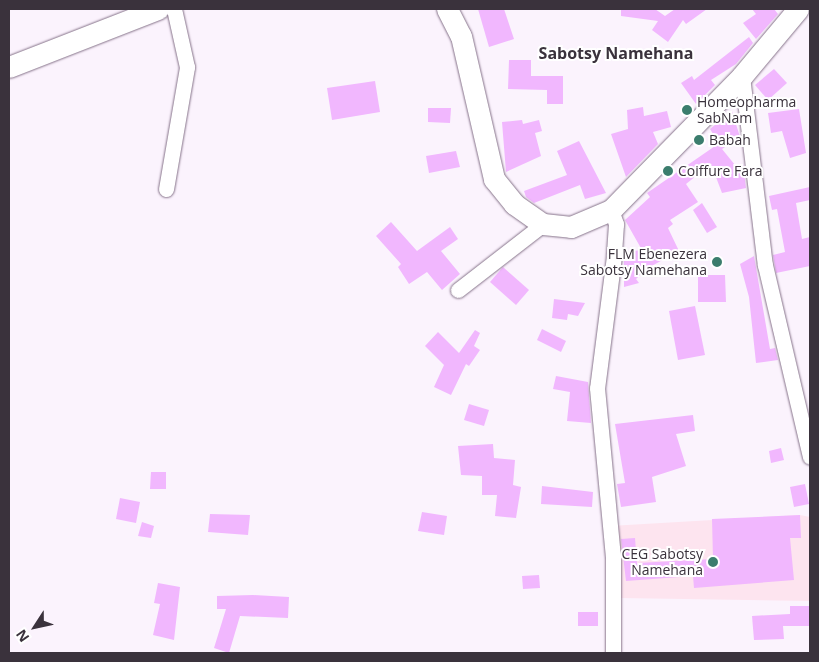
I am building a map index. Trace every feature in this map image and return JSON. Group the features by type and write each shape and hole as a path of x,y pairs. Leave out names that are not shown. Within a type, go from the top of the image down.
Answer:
{"main road":[{"path":"9,67 158,9"},
{"path":"447,9 461,36 494,178 514,204 543,224 571,228 611,210 742,76 798,9"}],"street":[{"path":"166,189 187,67 174,9"},
{"path":"742,76 765,265 810,457"},
{"path":"611,210 616,224 614,256 597,388 613,556 613,653"},
{"path":"458,290 543,224"}],"shaded area":[{"name":"CEG Sabotsy Namehana","path":"800,515 810,517 810,601 620,598 610,526"}],"building":[{"path":"478,9 504,9 514,39 489,47"},
{"path":"621,9 655,9 665,16 675,9 707,9 686,24 683,20 668,42 652,30 658,21 621,16"},
{"path":"752,9 774,9 778,14 756,39 743,23 756,14"},
{"path":"749,37 753,43 736,64 711,80 715,85 696,104 681,83 692,76 694,80"},
{"path":"509,60 531,60 531,76 563,76 563,104 547,104 547,90 508,89"},
{"path":"774,69 787,83 768,100 755,85"},
{"path":"375,81 380,112 332,120 327,88"},
{"path":"643,107 644,116 667,111 671,127 653,132 658,144 626,177 611,134 628,129 627,110"},
{"path":"428,108 451,108 450,123 428,122"},
{"path":"799,109 806,153 790,158 782,131 771,133 768,113"},
{"path":"732,111 740,137 722,149 735,165 743,164 746,188 722,193 711,164 686,184 698,202 670,220 673,224 668,228 679,251 648,268 636,279 639,283 624,287 624,252 642,250 625,220 650,197 647,193 718,144 721,147 710,129"},
{"path":"522,120 523,124 539,120 542,131 535,133 541,156 506,172 502,122"},
{"path":"579,141 606,193 585,199 580,185 534,203 526,197 524,191 567,175 557,151"},
{"path":"456,151 460,167 429,173 426,156"},
{"path":"810,187 810,200 796,203 802,239 810,237 810,266 776,273 773,255 785,252 777,209 772,210 769,196"},
{"path":"702,203 717,227 707,233 693,210"},
{"path":"391,222 417,251 450,227 458,239 441,251 460,274 442,290 427,272 409,284 398,267 401,264 376,236"},
{"path":"754,256 770,349 775,348 778,360 756,363 749,297 740,264"},
{"path":"503,267 529,290 516,305 490,282"},
{"path":"698,275 725,275 726,302 698,302"},
{"path":"554,299 585,303 578,316 568,314 567,320 552,318"},
{"path":"695,306 705,355 678,360 669,311"},
{"path":"542,329 566,341 561,352 537,340"},
{"path":"475,330 480,333 474,346 480,350 469,366 466,364 451,395 434,387 444,365 425,346 438,332 459,353"},
{"path":"556,376 588,382 591,423 567,421 570,392 553,389"},
{"path":"469,404 489,410 484,426 464,420"},
{"path":"693,415 695,431 676,434 686,466 652,477 656,502 621,507 617,484 625,483 615,424"},
{"path":"493,444 494,458 515,460 513,485 521,487 516,518 495,516 497,495 482,495 482,476 461,475 458,446"},
{"path":"781,448 784,460 771,463 769,451"},
{"path":"151,472 166,472 166,489 150,489"},
{"path":"805,484 809,504 794,507 790,487"},
{"path":"542,486 593,492 592,507 541,504"},
{"path":"120,498 140,502 136,523 116,519"},
{"path":"422,512 447,516 444,535 418,531"},
{"path":"210,514 250,515 248,535 208,532"},
{"path":"800,515 801,538 790,538 794,580 694,588 693,576 626,581 621,539 635,538 637,563 713,559 712,519"},
{"path":"142,522 154,526 151,538 138,536"},
{"path":"539,575 540,588 523,589 522,576"},
{"path":"158,583 180,587 174,640 153,635 160,604 154,603"},
{"path":"217,596 289,597 288,618 240,616 229,653 214,648 226,609 217,609"},
{"path":"790,606 810,606 810,626 783,626 784,639 754,640 752,616 790,614"},
{"path":"578,612 598,612 598,626 578,626"}],"place":[{"name":"Homeopharma SabNam","path":"687,110"},
{"name":"Babah","path":"699,140"},
{"name":"Coiffure Fara","path":"668,171"},
{"name":"FLM Ebenezera Sabotsy Namehana","path":"717,262"},
{"name":"CEG Sabotsy Namehana","path":"713,562"}],"district":[{"name":"Sabotsy Namehana","path":"616,53"}]}
